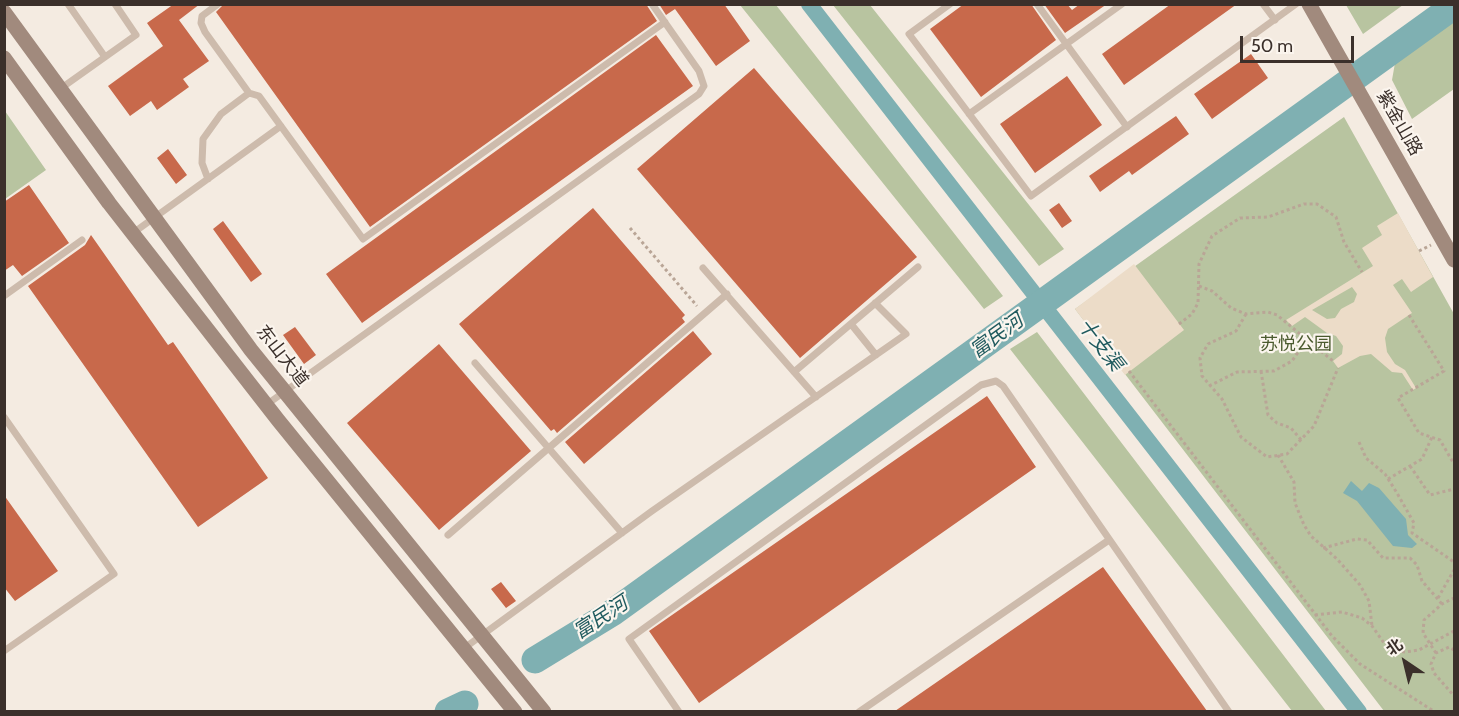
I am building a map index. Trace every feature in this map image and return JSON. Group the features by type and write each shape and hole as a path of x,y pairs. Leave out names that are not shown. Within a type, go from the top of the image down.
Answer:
{"main road":[{"name":"紫金山路","path":"1309,4 1455,260"},
{"name":"东山大道","path":"4,12 284,391 544,711"},
{"path":"4,58 133,233 266,405 515,711"}],"lane":[{"path":"68,4 105,57"},
{"path":"60,88 136,35 115,4"},
{"path":"218,4 202,16 201,23 249,93 259,96 363,239 665,22"},
{"path":"266,405 699,94 704,86 699,71 652,4"},
{"path":"950,4 909,34 1031,196 1296,4"},
{"path":"1037,4 1127,127"},
{"path":"969,114 1122,4"},
{"path":"1263,4 1275,20"},
{"path":"208,179 201,156 203,138 221,114 249,93"},
{"path":"133,233 281,126"},
{"path":"4,296 82,240"},
{"path":"794,372 918,267"},
{"path":"703,268 816,396"},
{"path":"448,535 727,294"},
{"path":"463,649 622,533 906,334 875,303"},
{"path":"851,324 876,355"},
{"path":"474,363 622,533"},
{"path":"679,711 629,639 981,385 996,381 1004,386 1229,711"},
{"path":"4,417 114,574 4,651"},
{"path":"859,711 1110,540"}],"path":[{"path":"1179,324 1192,314 1198,303 1199,264 1212,236 1240,218 1268,217 1304,204 1317,204 1336,217 1344,242 1362,272"},
{"path":"630,228 704,314"},
{"path":"1198,285 1212,291 1231,308 1246,314 1268,312 1277,315 1308,338 1333,361"},
{"path":"1246,314 1236,331 1208,344 1200,358 1202,376 1222,399 1240,437 1267,457 1287,454 1314,426 1338,368"},
{"path":"1409,315 1444,371 1398,398 1419,433 1440,440 1455,464"},
{"path":"1209,386 1237,372 1274,371 1292,361 1308,338"},
{"path":"1129,371 1315,615 1359,664 1435,711"},
{"path":"1261,371 1268,415 1277,423 1291,428 1302,441"},
{"path":"1388,479 1422,459 1432,437"},
{"path":"1359,442 1366,458 1388,479 1414,523 1412,533 1455,562"},
{"path":"1278,455 1294,482 1298,515 1311,536 1337,559 1360,585 1369,601 1372,627"},
{"path":"1410,466 1430,495 1455,489"},
{"path":"1323,548 1358,539 1366,540 1383,558 1410,558 1417,565 1422,581 1442,604"},
{"path":"1438,598 1455,570"},
{"path":"1436,653 1423,633 1424,620 1442,604 1455,598"},
{"path":"1315,615 1342,612 1362,618 1372,627 1384,644 1394,650 1419,650 1455,632"},
{"path":"1455,650 1449,647 1436,653 1431,664 1434,673 1455,696"}],"green space":[{"path":"740,5 776,5 1003,296 984,309"},
{"path":"833,5 870,5 1064,249 1039,266"},
{"path":"1346,5 1403,5 1363,34"},
{"path":"1454,20 1454,89 1412,119 1392,80 1395,63"},
{"path":"5,111 46,170 4,199"},
{"name":"苏悦公园","path":"1344,117 1454,314 1454,711 1384,711 1075,309"},
{"path":"1037,332 1326,711 1292,711 1010,349"}],"shaded area":[{"path":"1398,213 1433,277 1411,292 1402,279 1393,285 1412,313 1388,329 1385,338 1387,352 1395,364 1405,370 1416,388 1413,390 1402,373 1392,372 1371,354 1360,356 1338,368 1333,361 1342,354 1343,346 1336,336 1327,333 1305,317 1292,326 1286,320 1373,266 1362,248 1382,235 1377,226","holes":["1352,287 1357,294 1354,302 1341,309 1335,318 1327,319 1312,310"]},
{"path":"1134,264 1184,330 1125,375 1075,309"}],"water":[{"path":"1351,481 1362,491 1369,483 1379,488 1406,519 1408,535 1417,544 1412,548 1393,546 1357,501 1343,493"}],"building":[{"path":"174,4 200,4 179,20 209,61 183,79 189,87 157,110 151,101 130,116 108,86 163,46 147,23"},
{"path":"224,4 646,4 657,21 370,227 216,12"},
{"path":"659,4 724,4 750,41 716,66 675,9 666,15"},
{"path":"964,4 1031,4 1056,40 981,97 930,29"},
{"path":"1044,4 1067,4 1072,10 1080,4 1107,4 1065,33"},
{"path":"1171,4 1237,4 1124,85 1102,54"},
{"path":"656,35 693,86 362,323 326,274"},
{"path":"1251,54 1268,78 1212,119 1194,94"},
{"path":"754,68 917,257 800,358 637,169"},
{"path":"1067,76 1102,125 1035,173 1000,124"},
{"path":"1176,116 1189,134 1132,175 1129,171 1100,192 1089,176"},
{"path":"168,149 187,175 176,184 157,158"},
{"path":"29,185 69,243 22,276 13,265 4,271 4,202"},
{"path":"1059,203 1072,221 1062,228 1049,210"},
{"path":"593,208 685,315 682,318 685,322 557,433 554,429 551,431 459,324"},
{"path":"223,221 262,274 251,282 213,229"},
{"path":"91,235 168,345 173,342 268,478 198,527 28,286 85,245"},
{"path":"295,327 316,355 304,364 283,335"},
{"path":"693,331 712,354 584,464 565,442"},
{"path":"439,344 531,451 439,530 347,423"},
{"path":"987,396 1036,467 699,703 649,631"},
{"path":"4,495 58,571 15,601 4,587"},
{"path":"1103,567 1207,711 895,711"},
{"path":"501,582 516,601 506,608 491,589"}],"waterway":[{"name":"十支渠","path":"809,4 1359,712"},
{"name":"富民河","path":"535,660 612,613 1454,6"},
{"name":"富民河","path":"448,712 465,704"}]}
